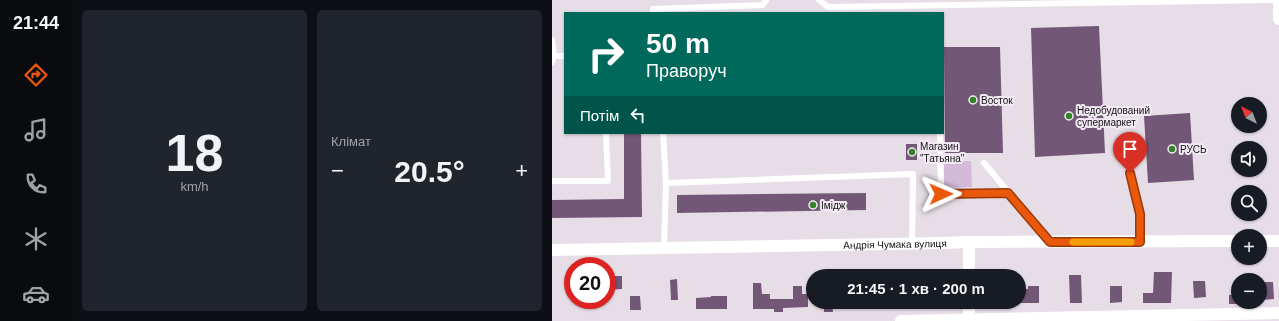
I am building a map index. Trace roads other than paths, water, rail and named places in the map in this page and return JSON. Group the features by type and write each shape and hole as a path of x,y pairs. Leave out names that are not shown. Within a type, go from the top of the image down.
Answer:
{"street":[{"path":"1279,0 1279,20"},
{"name":"Андрія Чумака вулиця","path":"552,250 969,242 1231,241"},
{"path":"1267,241 1279,241"},
{"path":"969,242 969,269"},
{"path":"969,309 969,320"},
{"path":"901,321 1279,313"}],"lane":[{"path":"653,12 653,9 763,5 766,0"},
{"path":"819,0 828,7 943,4 1279,0"},
{"path":"886,6 886,12"},
{"path":"552,40 553,59 564,56"},
{"path":"552,181 608,181 606,134"},
{"path":"663,134 666,184 664,248"},
{"path":"940,134 941,194 1008,193"},
{"path":"984,163 1050,242"},
{"path":"1130,173 1140,214 1140,242"},
{"path":"666,184 913,174 912,244"}],"place":[{"name":"Восток","path":"973,100"},
{"name":"Недобудований супермаркет","path":"1069,116"},
{"name":"РУСЬ","path":"1172,149"},
{"name":"Магазин \"Татьяна\"","path":"912,152"},
{"name":"Імідж","path":"813,205"}]}
